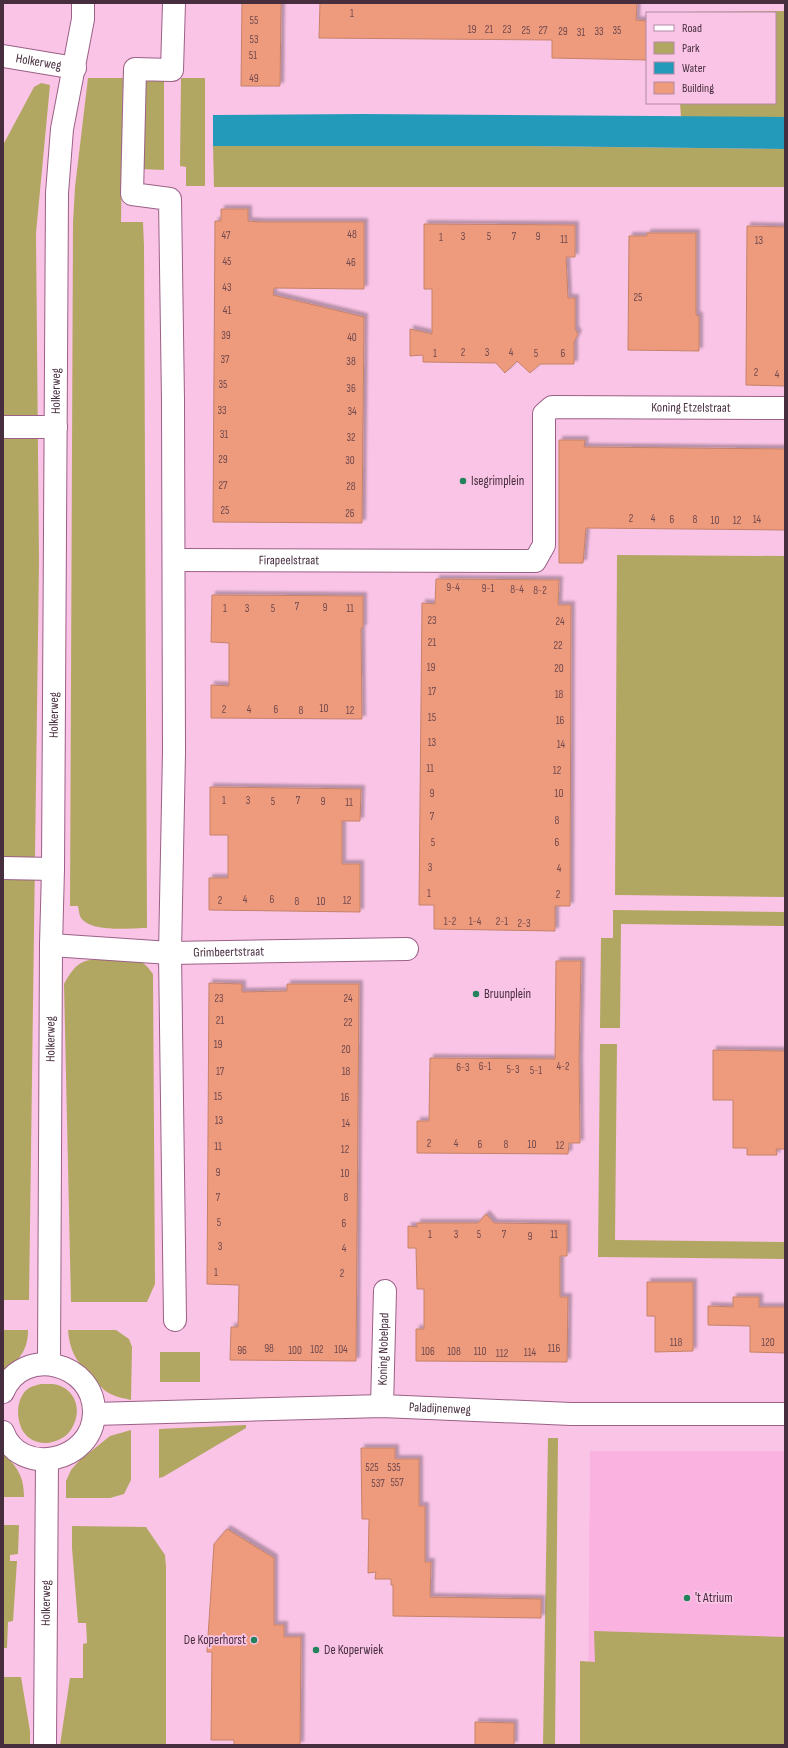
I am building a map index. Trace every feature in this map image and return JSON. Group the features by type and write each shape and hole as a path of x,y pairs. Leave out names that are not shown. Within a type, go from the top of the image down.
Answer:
{"street":[{"path":"174,3 172,70 135,69 132,194 170,199 174,560 174,752 170,953 175,1320"},
{"name":"Holkerweg","path":"49,1364 50,946 53,869 58,193 62,129 86,8"},
{"name":"Holkerweg","path":"3,56 74,68"},
{"name":"Koning Etzelstraat","path":"405,560 535,561 544,545 544,414 552,407 785,408"},
{"path":"3,427 56,427"},
{"name":"Firapeelstraat","path":"174,560 405,560"},
{"path":"3,868 53,869"},
{"name":"Grimbeertstraat","path":"50,946 170,953 407,949"},
{"name":"Koning Nobelpad","path":"382,1406 385,1291"},
{"path":"3,1392 5,1387 17,1374 32,1366 49,1364 63,1367 76,1374 87,1386 93,1399 94,1414 90,1432 80,1447 65,1456 47,1460 30,1457 15,1449 3,1432"},
{"name":"Paladijnenweg","path":"94,1414 382,1406 570,1414 785,1414"},
{"name":"Holkerweg","path":"45,1745 47,1460"}],"shaded area":[{"name":"'t Atrium","path":"590,1451 785,1451 785,1745 588,1745"}],"green space":[{"path":"785,11 785,117 681,117 680,104 776,104 776,12 679,12"},
{"path":"88,78 123,78 121,222 143,222 147,928 112,929 94,926 86,923 81,918 78,906 70,906 73,223 75,187"},
{"path":"181,78 205,78 205,186 186,186 186,167 180,166"},
{"path":"141,80 164,80 164,170 140,169"},
{"path":"41,83 50,85 36,233 39,561 29,1300 3,1300 3,145 34,87"},
{"path":"213,146 527,146 785,149 785,187 214,187"},
{"path":"617,555 785,556 785,897 615,895"},
{"path":"613,910 785,912 785,926 621,924 620,1028 600,1028 601,938 613,938"},
{"path":"94,959 135,959 149,968 153,974 155,1284 147,1302 71,1302 64,984 73,970 82,962"},
{"path":"600,1044 617,1044 615,1240 785,1242 785,1259 598,1257"},
{"path":"3,1330 28,1330 24,1351 3,1376"},
{"path":"68,1330 116,1330 129,1339 132,1347 131,1400 107,1392 83,1368 73,1352"},
{"path":"160,1352 200,1352 200,1382 160,1382"},
{"path":"41,1384 61,1386 72,1394 77,1407 75,1421 68,1433 57,1440 44,1443 31,1439 26,1435 22,1430 18,1417 19,1404 24,1392 30,1387"},
{"path":"246,1425 246,1428 159,1478 159,1429"},
{"path":"131,1430 131,1480 124,1494 110,1498 66,1498 66,1481 71,1470 79,1461 110,1436"},
{"path":"548,1438 558,1438 555,1745 543,1745"},
{"path":"3,1452 19,1472 23,1483 24,1497 3,1497"},
{"path":"3,1525 19,1525 18,1554 10,1555 10,1561 17,1561 13,1621 8,1622 7,1648 4,1648 4,1669 3,1669"},
{"path":"72,1526 146,1527 165,1555 166,1745 60,1745 70,1678 83,1678 83,1644 87,1643 86,1623 78,1623 72,1548"},
{"path":"594,1631 785,1637 785,1745 580,1745 580,1661 595,1662"},
{"path":"3,1677 21,1677 30,1731 30,1745 3,1745"}],"water":[{"path":"363,114 785,117 785,149 527,146 213,146 213,115"}],"building":[{"path":"242,3 281,3 280,86 241,86"},
{"path":"320,3 637,3 636,20 646,21 646,60 552,58 552,40 319,38"},
{"path":"221,209 248,209 248,221 259,222 364,222 364,289 274,288 273,295 364,317 362,523 213,522 215,221 221,221"},
{"path":"424,224 575,225 575,257 566,257 568,298 575,298 575,329 578,334 574,342 574,364 540,364 530,373 517,361 505,373 496,363 423,362 423,355 410,356 410,329 432,334 432,289 424,289"},
{"path":"747,226 785,227 785,386 746,385"},
{"path":"647,233 696,233 696,315 699,316 699,351 628,350 629,236 647,236"},
{"path":"559,440 585,440 584,447 785,449 785,530 586,528 583,563 559,563"},
{"path":"436,579 559,580 558,605 571,605 570,906 555,906 555,931 434,929 434,905 419,905 422,603 435,604"},
{"path":"212,595 363,596 363,628 361,628 362,719 211,718 211,685 229,686 229,643 211,642"},
{"path":"210,787 361,789 360,821 342,821 342,864 360,864 360,912 209,910 209,878 228,878 228,835 210,835"},
{"path":"556,961 581,961 579,1059 580,1143 569,1143 568,1154 417,1153 417,1121 429,1121 430,1058 555,1059"},
{"path":"209,983 242,984 242,992 287,991 287,984 359,984 356,1361 230,1360 231,1327 238,1327 239,1285 207,1284"},
{"path":"713,1050 785,1051 785,1149 776,1149 777,1155 747,1155 747,1148 733,1148 733,1100 713,1100"},
{"path":"486,1214 494,1223 567,1224 567,1256 560,1256 560,1297 568,1297 567,1362 416,1361 416,1329 424,1329 424,1289 417,1289 416,1248 408,1248 408,1226 417,1227 417,1223 478,1223"},
{"path":"647,1282 693,1282 693,1351 655,1352 655,1316 647,1316"},
{"path":"733,1297 759,1297 759,1307 785,1307 785,1353 750,1352 750,1326 708,1325 708,1306 733,1307"},
{"path":"361,1448 395,1448 395,1459 419,1459 419,1506 425,1506 425,1562 431,1562 430,1597 541,1599 541,1618 393,1616 393,1585 391,1585 391,1579 375,1579 376,1572 368,1573 369,1519 362,1519"},
{"name":"De Koperhorst","path":"227,1529 274,1558 274,1625 284,1625 284,1637 301,1637 300,1745 234,1745 234,1740 211,1740 212,1652 207,1652 214,1544"},
{"path":"475,1722 514,1723 514,1745 475,1745"}],"place":[{"name":"Isegrimplein","path":"463,481"},
{"name":"Bruunplein","path":"476,994"},
{"name":"'t Atrium","path":"687,1598"},
{"name":"De Koperhorst","path":"254,1640"},
{"name":"De Koperwiek","path":"316,1650"}]}
